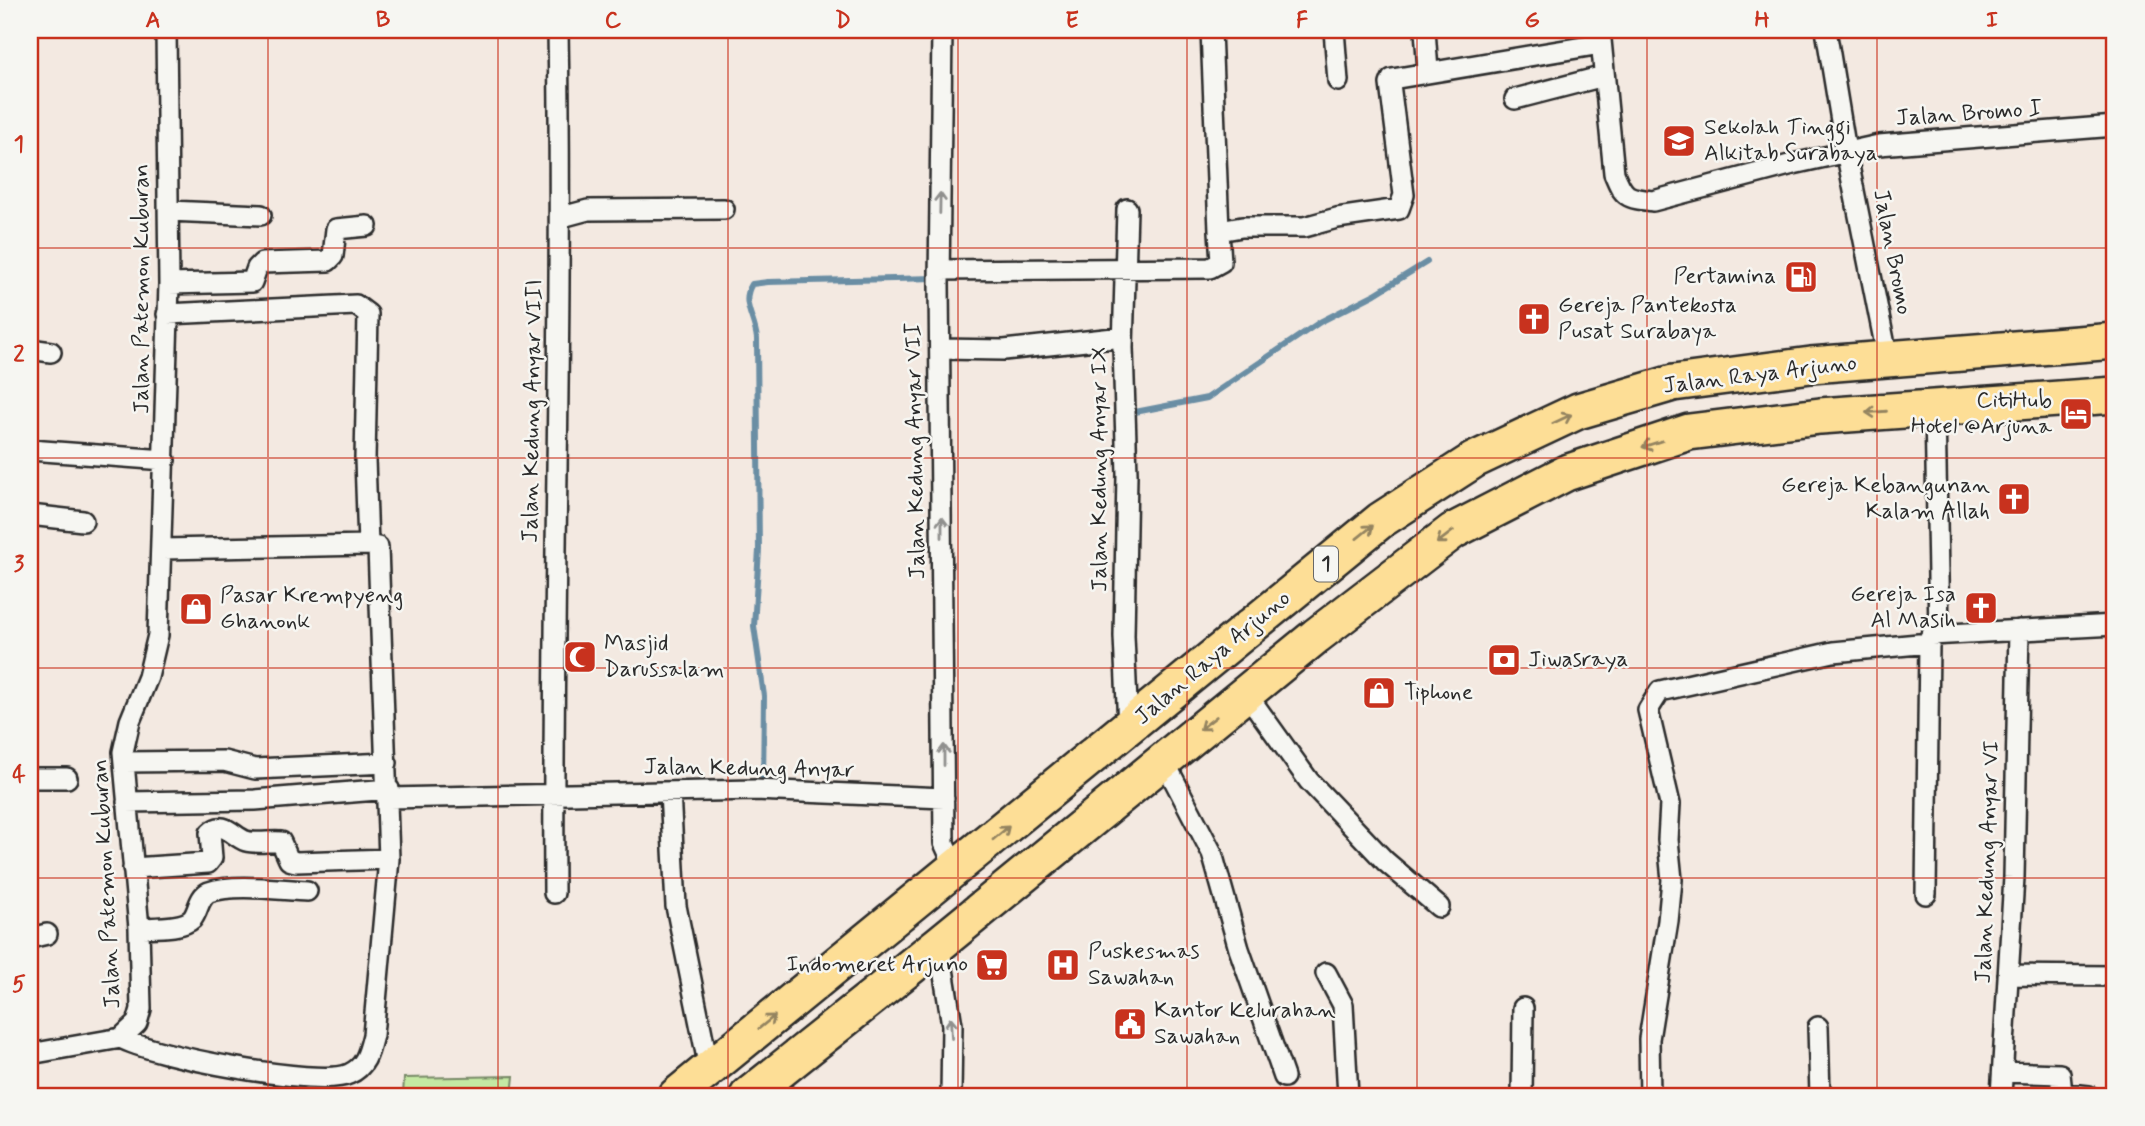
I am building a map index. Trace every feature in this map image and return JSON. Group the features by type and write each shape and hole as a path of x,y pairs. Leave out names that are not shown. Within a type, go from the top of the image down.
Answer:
{"highway":[{"name":"Jalan Raya Arjuno","path":"702,1079 1381,520 1486,454 1578,411 1673,383 1811,365 2115,341"},
{"name":"Jalan Raya Arjuno","path":"751,1094 939,944 1163,759 1453,531 1574,469 1689,432 1820,416 2115,396"},
{"path":"702,1079 723,1069 726,1083 751,1094"}],"street":[{"name":"Jalan Patemon Kuburan","path":"30,1054 121,1038 137,1023 141,1009 139,928 124,762 130,721 148,677 158,635 163,549 169,284 166,30"},
{"name":"Jalan Kedung Anyar VIII","path":"554,893 553,793 562,217 558,30"},
{"name":"Jalan Kedung Anyar VII","path":"942,30 939,275 944,843 956,869"},
{"path":"939,275 1218,266 1221,262 1211,30"},
{"path":"1334,30 1338,81"},
{"path":"1425,30 1427,71"},
{"name":"Jalan Bromo","path":"1826,30 1846,151 1888,360"},
{"path":"1219,231 1242,227 1304,228 1336,218 1399,209 1404,195 1390,85 1392,79 1601,37"},
{"name":"Jalan Bromo I","path":"1601,37 1614,173 1620,189 1630,199 1653,201 1846,151 1879,145 2115,126"},
{"path":"1515,99 1604,76"},
{"path":"562,217 588,210 724,209"},
{"name":"Jalan Kedung Anyar IX","path":"1127,209 1124,337 1127,474 1124,636 1128,727"},
{"path":"169,211 261,215"},
{"path":"169,284 252,282 255,281 257,268 262,263 328,261 333,256 336,229 367,226"},
{"path":"167,314 356,305 365,309 368,314 365,459 368,545"},
{"path":"940,349 1004,350 1124,337"},
{"path":"30,349 51,352"},
{"path":"1926,894 1934,638 1935,408"},
{"path":"30,450 165,460"},
{"path":"30,515 83,522"},
{"path":"121,1038 139,1046 241,1068 293,1075 348,1075 361,1067 369,1053 389,859 380,552 375,545 163,549"},
{"path":"1650,1096 1649,1040 1672,880 1668,840 1670,804 1648,710 1660,691 1833,652 1934,638 2115,625"},
{"name":"Jalan Kedung Anyar VI","path":"2001,1096 2014,877 2018,630"},
{"path":"1246,693 1309,781 1385,862 1439,906"},
{"path":"1163,759 1212,853 1239,949 1284,1077"},
{"path":"124,762 225,761 255,769 387,763"},
{"path":"30,778 67,778"},
{"name":"Jalan Kedung Anyar","path":"553,793 671,794 763,790 944,798"},
{"path":"127,802 389,794 553,793"},
{"path":"671,794 676,906 702,1079"},
{"path":"133,868 208,863 212,858 210,833 218,828 231,830 248,842 281,842 289,860 296,862 389,859"},
{"path":"139,928 185,923 193,918 203,896 217,891 307,891"},
{"path":"939,944 952,1025 951,1096"},
{"path":"1326,973 1343,1004 1348,1096"},
{"path":"2008,975 2115,976"},
{"path":"1522,1096 1523,1008"},
{"path":"1818,1027 1820,1096"},
{"path":"2004,1072 2060,1074 2062,1093 2089,1096"}],"green space":[{"path":"514,1076 512,1096 403,1096 404,1078"}],"waterway":[{"path":"1130,411 1207,398 1320,322 1375,294 1427,262"},
{"path":"763,787 764,696 754,626 759,550 757,339 748,304 749,291 752,284 768,282 936,278"}],"place":[{"name":"Sekolah Tinggi Alkitab Surabaya","path":"1679,141"},
{"name":"Pertamina","path":"1801,277"},
{"name":"Gereja Pantekosta Pusat Surabaya","path":"1534,319"},
{"name":"CitiHub Hotel @Arjuna","path":"2076,414"},
{"name":"Gereja Kebangunan Kalam Allah","path":"2014,499"},
{"name":"Gereja Isa Al Masih","path":"1981,608"},
{"name":"Pasar Krempyeng Ghanonk","path":"196,609"},
{"name":"Masjid Darussalam","path":"580,657"},
{"name":"Jiwasraya","path":"1504,660"},
{"name":"Tiphone","path":"1379,693"},
{"name":"Indomeret Arjuno","path":"992,965"},
{"name":"Puskesmas Sawahan","path":"1063,965"},
{"name":"Kantor Kelurahan Sawahan","path":"1130,1024"}]}
